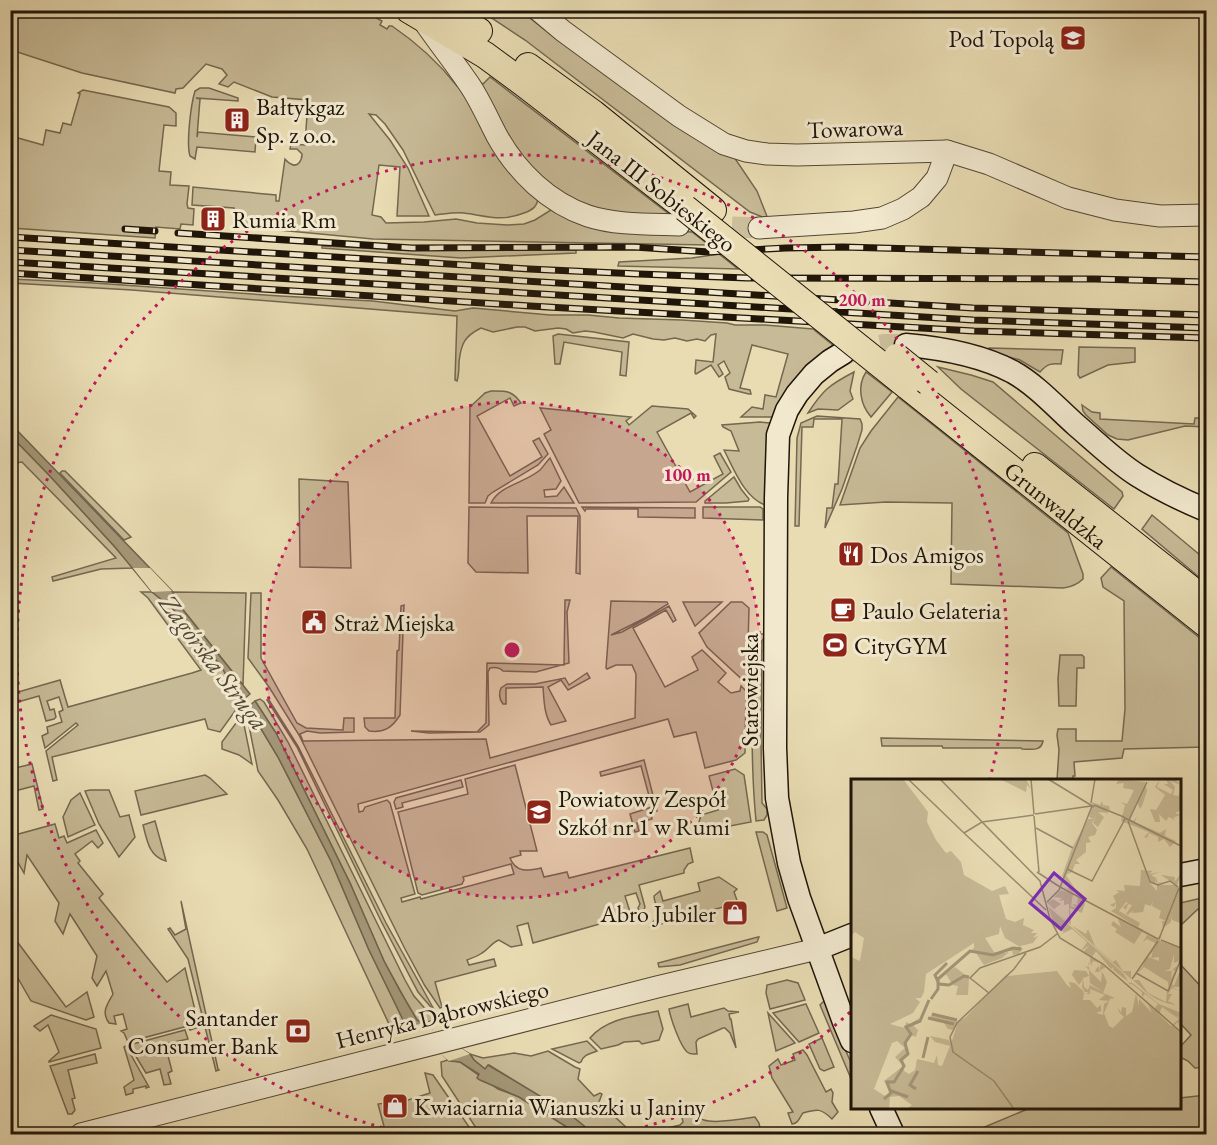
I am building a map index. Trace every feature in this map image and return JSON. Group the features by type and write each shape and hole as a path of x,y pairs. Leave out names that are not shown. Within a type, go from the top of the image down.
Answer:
{"main road":[{"name":"Jana III Sobieskiego","path":"445,10 487,37 593,113 713,210 918,384"},
{"name":"Jana III Sobieskiego","path":"415,14 485,56 523,83 682,216 918,384"},
{"path":"906,345 951,351 992,363 1012,372 1038,391 1135,473 1163,490 1206,510"},
{"name":"Starowiejska","path":"843,353 814,374 797,394 787,410 778,435 775,748 777,798 789,863 799,898 851,1038"},
{"name":"Grunwaldzka","path":"918,384 1206,601"},
{"name":"Grunwaldzka","path":"918,384 1206,624"},
{"path":"1181,875 1206,870"},
{"name":"Henryka Dąbrowskiego","path":"818,949 851,935"},
{"name":"Henryka Dąbrowskiego","path":"818,949 851,949"},
{"path":"882,1109 893,1134"}],"street":[{"name":"Towarowa","path":"538,10 679,116 724,144 754,152 797,155 947,152 989,164 1068,198 1115,210 1160,216 1206,215"},
{"path":"415,14 469,84 517,166 535,185 568,208 589,217 611,222 682,216"},
{"path":"759,228 882,218 903,209 921,197 936,178 947,152"},
{"name":"Henryka Dąbrowskiego","path":"81,1134 657,987 818,949"}],"shaded area":[{"path":"10,11 364,11 382,21 380,25 387,29 392,26 401,32 435,61 457,86 461,84 538,196 536,205 532,209 516,216 494,218 460,213 435,215 403,150 385,124 376,115 369,114 390,140 408,168 429,216 397,216 400,167 379,165 372,215 381,217 386,223 456,219 507,225 524,224 554,208 635,229 692,232 709,245 373,239 233,228 234,208 192,205 193,187 276,195 276,201 279,201 285,159 290,164 296,165 301,159 302,154 297,149 290,149 291,144 305,145 308,100 272,97 234,82 228,87 219,84 227,75 222,69 206,64 183,88 176,89 175,93 82,73 11,50"},
{"path":"481,11 521,11 555,38 732,154 757,191 768,219 750,212 525,40"},
{"path":"490,77 673,217 617,215 563,196 523,161 476,79 483,84"},
{"path":"200,88 209,88 238,98 238,101 196,98 200,99 197,137 198,132 256,137 255,152 197,147 195,159 190,156 191,114 195,91"},
{"path":"83,90 169,107 176,113 176,126 164,125 159,171 171,172 170,185 189,186 187,204 188,208 194,209 193,225 181,224 180,229 156,227 155,238 11,228 11,136 43,145 46,130 60,133 63,123 71,125 80,94 78,93"},
{"path":"322,246 400,250 576,250 576,253 461,258 322,248"},
{"path":"719,254 738,269 618,266 619,262 692,258"},
{"path":"11,279 373,301 455,311 473,308 550,315 765,325 813,329 834,346 817,358 774,417 741,417 752,407 763,409 765,395 776,397 788,354 752,345 740,388 750,390 751,394 749,394 729,389 725,377 730,373 724,361 718,365 723,374 719,377 711,365 695,373 696,360 713,362 716,334 711,335 705,341 697,339 687,341 675,338 653,339 633,334 623,338 585,331 573,333 558,328 535,331 517,327 493,332 481,328 471,334 463,345 457,381 455,380 457,316 132,290 11,283"},
{"path":"558,334 629,342 626,376 620,375 622,352 564,342 560,364 555,364 553,336"},
{"path":"1079,347 1135,348 1135,362 1108,365 1080,378 1078,375"},
{"path":"989,348 1063,350 1061,364 1049,365 1040,372 1020,360 988,351"},
{"path":"938,367 993,382 1122,492 1123,496 1114,509 961,389"},
{"path":"854,372 850,391 853,399 838,410 818,409 808,413 827,389"},
{"path":"866,372 892,392 871,417 864,406 861,395 861,383"},
{"path":"508,392 521,403 514,406 510,398 477,416 510,476 542,457 533,441 539,438 548,454 538,465 493,492 485,503 469,503 470,407 485,393"},
{"path":"898,397 1068,533 1083,579 1063,588 951,584 952,503 886,502 840,505 860,448"},
{"path":"1082,405 1092,412 1100,413 1100,419 1194,424 1195,418 1201,418 1206,427 1185,426 1128,440 1117,439 1108,435 1086,415"},
{"path":"652,406 688,409 696,416 694,418 691,413 657,432 690,492 723,474 714,456 720,453 731,472 696,502 579,503 544,434 551,430 540,408 631,417 626,421 629,425"},
{"path":"817,416 860,419 862,424 842,489 825,528 827,508 832,508 835,484 838,484 842,419 814,419 813,427 802,427 799,526 795,526 797,438 801,423"},
{"path":"10,423 172,591 176,601 250,694 243,700 221,666 172,608 152,592 115,547 11,436"},
{"path":"770,423 768,506 760,503 747,491 724,450 739,451 731,431 722,425"},
{"path":"11,436 133,568 101,569 53,581 52,577 116,558 22,462 15,463"},
{"path":"550,458 561,481 556,489 544,490 545,497 557,496 564,487 574,503 491,503 500,492 540,470"},
{"path":"65,471 131,537 124,540 60,473"},
{"path":"734,477 749,499 748,501 705,503 705,501"},
{"path":"299,479 348,482 351,568 300,567"},
{"path":"469,507 576,508 580,516 580,574 576,573 578,516 527,516 528,573 476,572 468,563"},
{"path":"582,507 695,508 695,518 638,517 638,509 586,509 585,511"},
{"path":"703,507 760,507 763,509 763,520 703,518"},
{"path":"1152,515 1206,560 1206,583 1142,529"},
{"path":"1111,567 1206,643 1206,747 1124,749 1122,758 1074,762 1075,776 1073,779 1057,779 1058,729 1076,729 1076,741 1122,741 1125,709 1124,601 1103,587 1101,578"},
{"path":"141,592 152,592 172,608 221,666 243,700 220,732 208,729 205,719 52,757 57,780 53,781 46,751 78,725 76,723 45,748 42,736 48,733 47,727 62,722 59,712 63,710 59,697 47,701 50,710 54,709 56,717 46,721 39,696 11,704 11,694 60,680 68,707 201,670 148,598"},
{"path":"173,592 246,593 243,685 176,601"},
{"path":"251,593 261,593 261,658 297,723 306,728 343,730 344,718 354,718 354,732 307,731 300,734 303,741 486,739 490,758 635,718 636,674 632,665 616,665 606,668 611,601 667,602 668,604 645,618 611,635 622,632 669,606 676,620 673,622 666,610 633,628 665,687 698,670 692,657 702,650 726,673 718,682 731,693 740,691 741,686 746,691 745,753 736,760 705,768 696,732 674,737 668,719 358,804 359,812 365,807 387,800 390,803 415,894 401,898 402,902 514,874 511,864 463,877 462,884 422,895 418,893 398,812 468,794 465,779 515,765 537,851 520,851 521,855 510,858 519,869 541,868 544,877 567,872 569,878 690,848 693,862 688,864 684,873 639,885 645,907 643,912 640,913 638,908 640,904 636,893 625,896 631,915 533,943 528,923 517,926 522,945 511,947 499,940 480,954 467,960 469,965 494,959 496,966 435,982 442,1007 440,1008 405,949 299,735 248,658"},
{"path":"565,600 570,600 567,612 569,663 564,664"},
{"path":"683,602 722,602 695,626"},
{"path":"731,602 742,602 749,608 747,684 707,647 699,633"},
{"path":"404,605 400,715 387,729 369,731 365,727 364,718 395,718 397,651 399,650 401,606"},
{"path":"755,634 766,634 762,641 761,739 762,803 767,809 764,820 756,821 752,727"},
{"path":"1060,655 1082,655 1084,657 1084,668 1077,668 1076,706 1059,706"},
{"path":"487,663 562,665 536,672 503,671 490,668 488,672 489,725 480,732 429,733 411,731 477,732 486,723"},
{"path":"587,673 590,678 568,690 561,680 548,687 566,721 551,725 546,712 543,687 506,688 506,704 503,704 500,698 501,688 507,684 535,684 565,678 569,685"},
{"path":"260,699 288,742 405,980 414,996 435,1020 423,1023 417,1020 384,961 350,883 286,753 255,701"},
{"path":"267,700 298,746 386,923 436,1013 418,992 297,747"},
{"path":"255,701 276,733 350,883 384,961 417,1020 442,1039 470,1054 485,1069 488,1065 568,1113 594,1134 578,1134 519,1097 480,1080 477,1078 479,1074 460,1062 449,1061 421,1032 406,1026 369,950 331,861 278,757 248,707"},
{"path":"248,707 278,757 331,861 369,950 409,1027 394,1031 389,1024 307,849 258,771 246,711"},
{"path":"242,715 252,764 239,755 222,749 222,742"},
{"path":"881,738 1043,741 1040,747 1032,749 943,748 942,746 882,746"},
{"path":"644,760 657,811 651,813 652,819 637,823 639,831 635,832 630,814 652,807 641,766 601,776 600,772"},
{"path":"32,764 43,809 39,810 34,786 11,792 11,769"},
{"path":"735,769 744,775 751,822 709,830 702,827 699,822 701,815 718,810 709,776"},
{"path":"205,775 227,794 141,815 135,791"},
{"path":"461,780 463,787 402,803 403,807 396,809 394,802 396,798"},
{"path":"109,790 120,817 129,815 135,837 119,857 99,824 85,791"},
{"path":"80,793 95,825 68,837 63,817 71,800"},
{"path":"155,821 166,861 152,852 146,836 143,825"},
{"path":"55,824 59,838 64,836 67,843 96,830 103,843 98,848 92,841 75,854 80,861 78,863 103,894 99,898 167,982 185,968 199,1027 190,1030 188,1026 128,1042 121,1031 127,1029 123,1014 114,1016 116,1024 109,1023 105,1012 113,994 106,971 97,986 92,978 97,956 70,914 63,934 55,921 59,903 27,855 24,873 11,850 11,838 15,835"},
{"path":"756,832 763,832 767,835 787,908 777,911"},
{"path":"719,877 737,889 734,892 738,903 650,927 658,914 654,896 660,891 663,901 700,891 698,883"},
{"path":"1206,897 1206,917 1198,909 1181,925 1181,903"},
{"path":"181,901 219,1070 216,1071 188,959 168,929 170,928 175,935 186,929"},
{"path":"10,932 66,1007 87,992 94,1017 86,1020 31,1001 11,966"},
{"path":"759,937 757,942 680,965 659,967 658,963"},
{"path":"1181,965 1206,992 1206,1067 1195,1068 1181,1058 1181,1046 1191,1035 1181,1024"},
{"path":"787,980 798,983 805,1000 770,1009 766,993 767,985"},
{"path":"824,1001 851,1063 851,1079 820,1005"},
{"path":"688,1004 691,1017 724,1008 728,1011 739,1012 729,1014 736,1048 730,1033 723,1028 698,1039 697,1054 687,1052 676,1032 669,1009"},
{"path":"806,1004 819,1033 799,1042 773,1013"},
{"path":"658,1011 663,1029 659,1040 642,1044 639,1041 624,1042 601,1049 590,1038 612,1022"},
{"path":"768,1013 795,1043 776,1051"},
{"path":"51,1015 96,1029 101,1048 49,1062 59,1052 48,1025 40,1031 34,1026"},
{"path":"185,1030 188,1039 165,1044 172,1071 168,1073 171,1084 164,1085 160,1069 146,1073 129,1045"},
{"path":"822,1038 834,1067 824,1071 820,1069 809,1044"},
{"path":"587,1041 597,1051 586,1056 579,1063 552,1049"},
{"path":"126,1046 149,1087 133,1089 133,1093 126,1095 124,1087 134,1080 124,1047"},
{"path":"803,1050 826,1092 831,1089 833,1093 832,1102 838,1112 832,1119 822,1111 815,1110 803,1113 798,1121 792,1124 788,1113 793,1112 772,1078 769,1066 778,1059 781,1065 795,1060 793,1054"},
{"path":"548,1051 580,1069 578,1079 594,1096 602,1094 599,1102 627,1128 642,1134 594,1134 568,1113 489,1065 485,1069 470,1054 483,1058 514,1053 531,1056"},
{"path":"95,1054 97,1063 68,1070 75,1098 72,1099 75,1110 72,1114 68,1114 50,1066"},
{"path":"448,1060 460,1062 498,1089 519,1097 578,1134 480,1134 442,1076 441,1062"},
{"path":"425,1073 433,1075 474,1134 386,1134 378,1104 385,1103 389,1117 407,1113 405,1101 430,1093"},
{"path":"1206,1095 1206,1134 968,1134 1028,1109 1181,1109 1181,1098"},
{"path":"687,1111 704,1120 715,1122 755,1117 760,1128 754,1134 642,1134 680,1125 683,1122 681,1112"}],"pier":[{"path":"133,568 150,568 172,591 152,592"},
{"path":"423,1023 470,1054 449,1061 409,1027"}],"tunnel":[{"path":"701,226 759,228"},
{"path":"848,352 884,345 906,345"}],"railway":[{"path":"125,229 155,231"},
{"path":"178,233 412,248 634,247 709,252 843,247 1206,257"},
{"path":"10,237 639,274 747,278 1095,279 1206,282"},
{"path":"10,250 973,308 1206,315"},
{"path":"10,262 973,320 1206,328"},
{"path":"10,273 974,331 1206,338"}],"place":[{"name":"Pod Topolą","path":"1073,38"},
{"name":"Bałtykgaz Sp. z o.o.","path":"237,120"},
{"name":"Rumia Rm","path":"213,219"},
{"name":"Dos Amigos","path":"851,554"},
{"name":"Paulo Gelateria","path":"843,610"},
{"name":"Straż Miejska","path":"314,622"},
{"name":"CityGYM","path":"835,645"},
{"name":"Powiatowy Zespół Szkół nr 1 w Rumi","path":"539,812"},
{"name":"Abro Jubiler","path":"735,913"},
{"name":"Santander Consumer Bank","path":"298,1031"},
{"name":"Kwiaciarnia Wianuszki u Janiny","path":"395,1106"}],"water label":[{"name":"Zagórska Struga","path":"214,662"}]}
